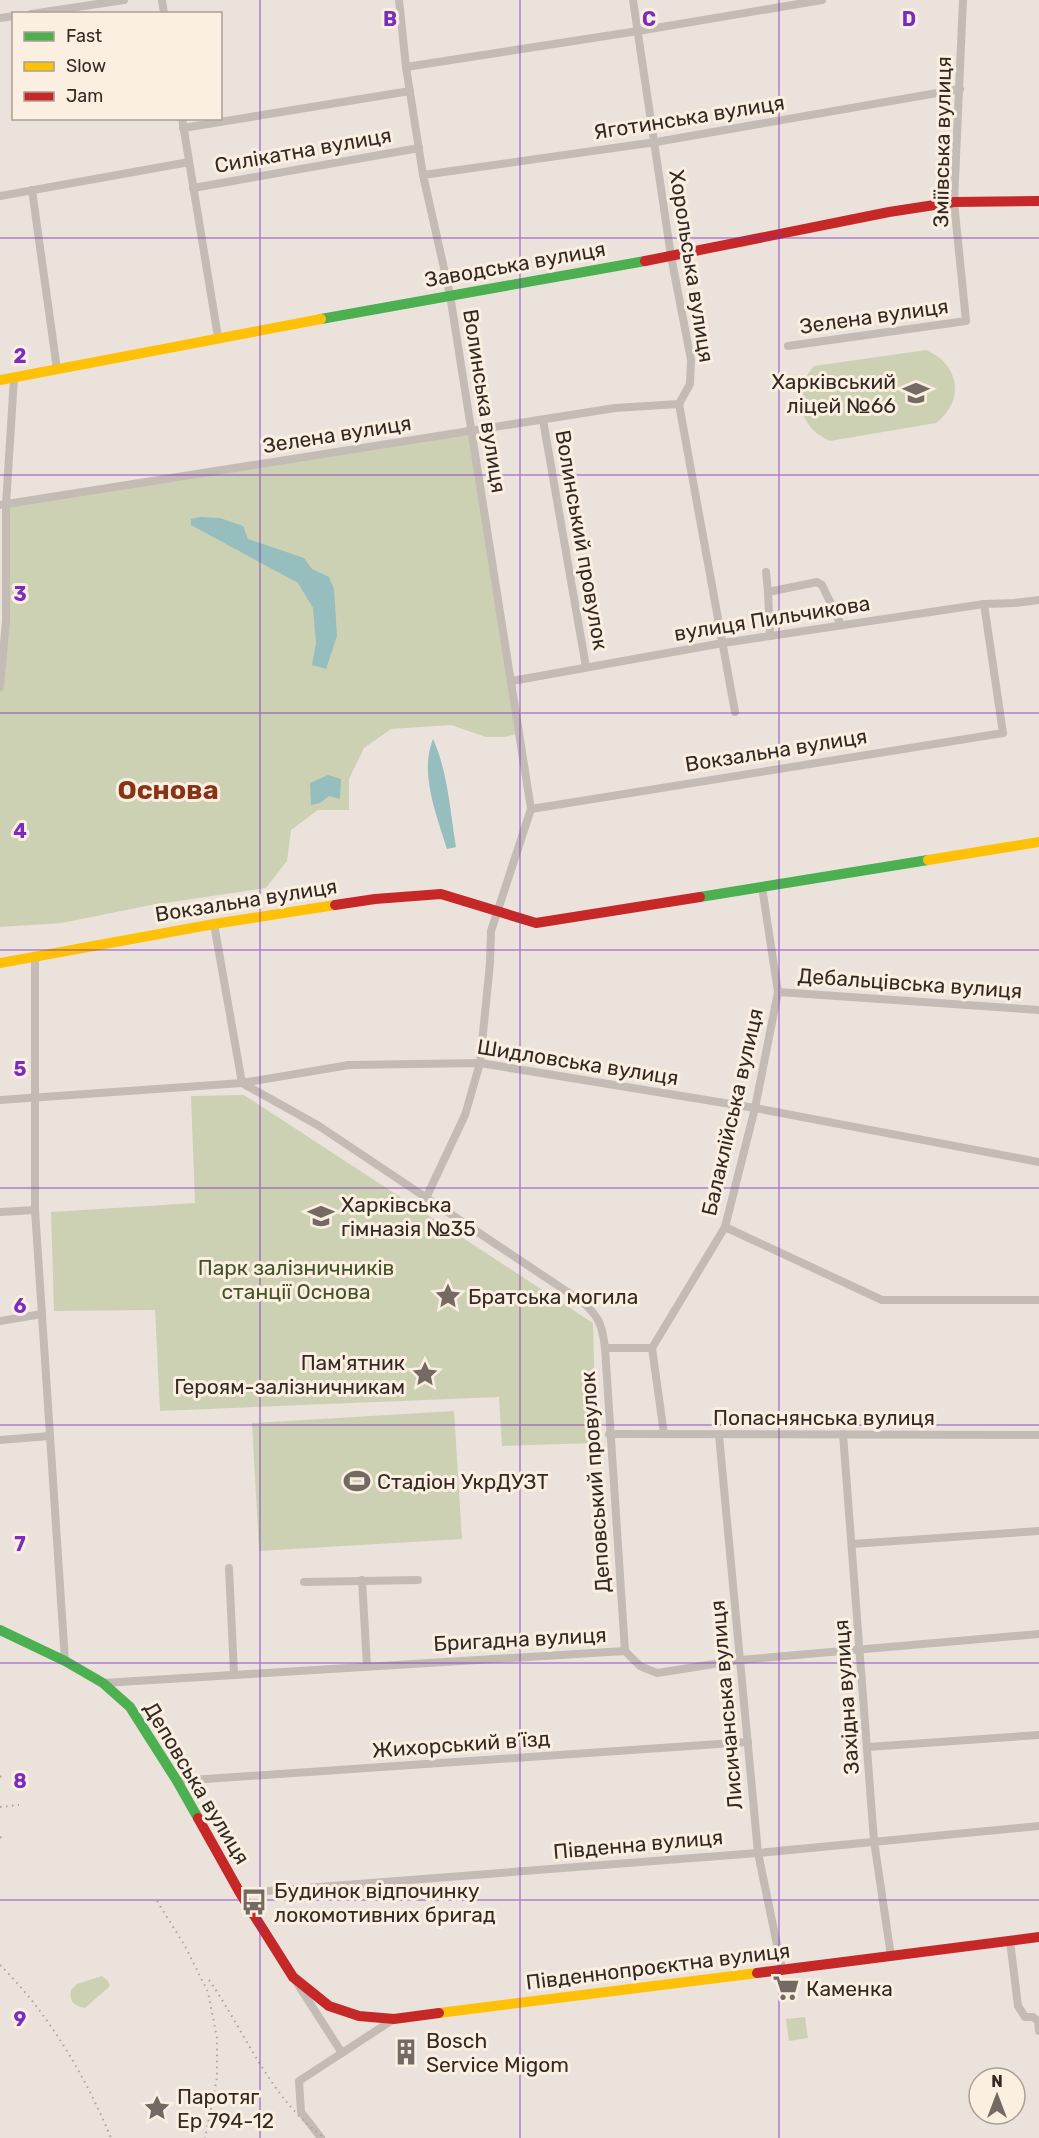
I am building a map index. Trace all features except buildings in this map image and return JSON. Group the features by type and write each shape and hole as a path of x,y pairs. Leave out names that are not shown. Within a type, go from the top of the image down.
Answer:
{"street":[{"path":"44,12 124,0"},
{"name":"Волинська вулиця","path":"399,0 406,67 423,175 450,295 531,810"},
{"name":"Хорольська вулиця","path":"633,0 656,142 671,256 691,360 690,384 679,404"},
{"path":"406,67 822,0"},
{"name":"Зміївська вулиця","path":"963,0 954,202 966,321"},
{"name":"Яготинська вулиця","path":"423,175 656,142 960,89"},
{"name":"Силікатна вулиця","path":"183,128 410,92"},
{"path":"182,120 218,337"},
{"name":"Силікатна вулиця","path":"193,188 419,148"},
{"name":"Силікатна вулиця","path":"0,196 189,162"},
{"path":"32,190 57,369"},
{"name":"Заводська вулиця","path":"0,380 218,337 671,256 889,212 954,202 1039,201"},
{"name":"Зелена вулиця","path":"788,346 966,321"},
{"path":"0,687 6,621 3,504 14,378"},
{"path":"679,404 735,711"},
{"name":"Зелена вулиця","path":"3,504 615,408 679,404"},
{"name":"Волинський провулок","path":"543,420 586,667"},
{"path":"766,572 770,636"},
{"path":"768,592 817,582 822,585 841,625"},
{"name":"вулиця Пильчикова","path":"512,681 723,643 984,604 1039,600"},
{"name":"Вокзальна вулиця","path":"531,810 1003,733 984,604"},
{"path":"426,1198 465,1115 480,1063 491,931 531,810"},
{"name":"Вокзальна вулиця","path":"0,963 214,924 375,899 441,894 536,923 1039,842"},
{"name":"Балаклійська вулиця","path":"652,1348 725,1227 755,1108 778,992 762,887"},
{"path":"214,924 242,1083"},
{"path":"35,957 36,1209 65,1661"},
{"name":"Дебальцівська вулиця","path":"778,992 1039,1010"},
{"name":"Шидловська вулиця","path":"0,1100 242,1083 349,1065 480,1063 755,1108 1039,1162"},
{"name":"Деповський провулок","path":"242,1083 319,1126 590,1310 598,1318 605,1348 625,1651"},
{"path":"0,1212 36,1209"},
{"path":"725,1227 882,1300 1039,1300"},
{"path":"0,1320 42,1314"},
{"path":"605,1348 652,1348 664,1434"},
{"name":"Попаснянська вулиця","path":"609,1434 1039,1435"},
{"name":"Західна вулиця","path":"843,1434 874,1842 891,1956"},
{"name":"Лисичанська вулиця","path":"719,1435 758,1852 782,1969"},
{"path":"0,1440 50,1436"},
{"path":"852,1544 1039,1532"},
{"path":"229,1568 234,1674"},
{"path":"362,1580 367,1666"},
{"path":"304,1582 418,1580"},
{"name":"Деповська вулиця","path":"0,1630 65,1661 103,1683 130,1707 177,1781 240,1893 293,1977"},
{"name":"Бригадна вулиця","path":"103,1683 625,1651 640,1666 657,1673 740,1660 1039,1634"},
{"path":"868,1747 1039,1735"},
{"name":"Жихорський в’їзд","path":"177,1781 748,1742"},
{"name":"Південна вулиця","path":"240,1893 758,1852 1039,1826"},
{"name":"Південнопроєктна вулиця","path":"293,1977 329,2006 359,2016 394,2019 1039,1938"},
{"path":"1010,1941 1018,2006 1025,2017 1033,2017 1038,2021 1039,2031"},
{"path":"293,1977 342,2053"},
{"path":"321,2138 302,2112 299,2081 394,2019"}],"green space":[{"path":"926,350 946,364 955,384 955,394 951,404 936,423 830,441 819,435 805,418 801,408 802,387 814,366"},
{"path":"471,432 520,733 505,737 486,737 451,725 391,729 364,748 349,779 349,810 318,810 291,830 287,861 266,888 151,905 62,923 0,927 0,687 6,621 6,504"},
{"name":"Парк залізничників станції Основа","path":"244,1095 593,1323 596,1443 502,1446 499,1397 160,1411 155,1310 54,1311 51,1212 195,1203 191,1096"},
{"name":"Стадіон УкрДУЗТ","path":"454,1411 462,1539 259,1551 252,1423"},
{"path":"102,1976 110,1986 85,2008 73,2003 71,1990 77,1984"},
{"path":"805,2017 808,2038 789,2041 786,2019"}],"water":[{"path":"220,518 243,526 248,539 304,558 312,569 329,577 334,589 337,636 326,669 312,665 316,643 313,608 298,583 191,525 191,519"},
{"path":"433,739 445,778 456,847 447,849 434,809 429,780 429,752"},
{"path":"328,775 341,779 340,799 329,796 320,803 311,805 310,783"}],"railway":[{"path":"0,1807 19,1805"},
{"path":"0,1837 5,1839"},
{"path":"157,1901 185,1946 208,1992 217,2038 217,2078 205,2138"},
{"path":"0,1965 34,2003 64,2046 90,2092 111,2138"},
{"path":"209,1980 274,2086 306,2123 325,2138"}],"traffic: fast":[{"path":"321,319 645,261"},
{"path":"700,897 928,860"},
{"path":"0,1630 65,1661 103,1683 130,1707 198,1818"}],"traffic: slow":[{"path":"0,380 321,319"},
{"path":"928,860 1039,842"},
{"path":"0,963 214,924 335,905"},
{"path":"439,2013 757,1973"}],"traffic: jam":[{"path":"645,261 889,212 954,202 1039,201"},
{"path":"335,905 375,899 441,894 536,923 700,897"},
{"path":"198,1818 240,1893 293,1977 329,2006 359,2016 394,2019 439,2013"},
{"path":"757,1973 1039,1937"}],"place":[{"name":"Харківський ліцей №66","path":"916,393"},
{"name":"Харківська гімназія №35","path":"321,1216"},
{"name":"Братська могила","path":"448,1296"},
{"name":"Пам'ятник Героям-залізничникам","path":"425,1374"},
{"name":"Стадіон УкрДУЗТ","path":"357,1481"},
{"name":"Будинок відпочинку локомотивних бригад","path":"254,1902"},
{"name":"Каменка","path":"786,1988"},
{"name":"Bosch Service Migom","path":"406,2052"},
{"name":"Паротяг Ер 794-12","path":"157,2108"}],"district":[{"name":"Основа","path":"168,790"}]}
